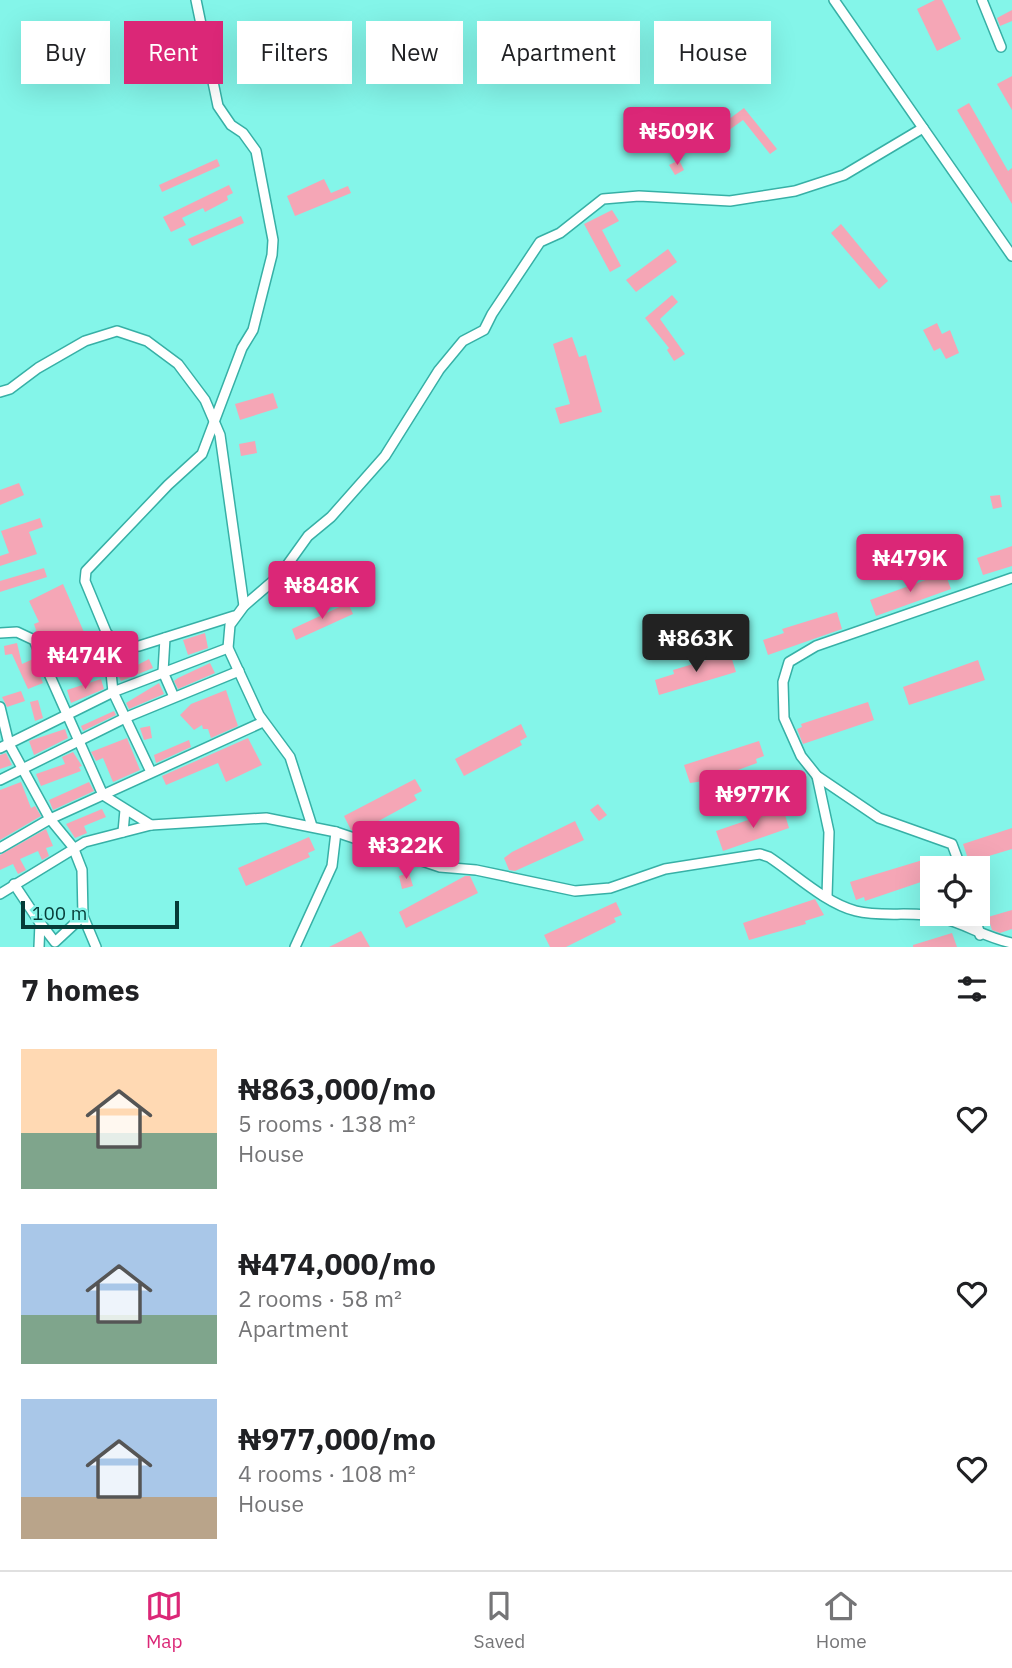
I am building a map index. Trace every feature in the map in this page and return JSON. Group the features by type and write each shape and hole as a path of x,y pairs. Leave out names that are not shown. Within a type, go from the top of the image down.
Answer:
{"street":[{"path":"151,772 113,692 107,634 85,581 88,566 196,460 216,422 232,373 256,320 273,240 256,151 243,133 231,125 218,106 196,0"},
{"path":"834,0 1012,256"},
{"path":"982,0 1001,47"},
{"path":"312,826 290,757 263,722 228,648 230,625 234,616 280,575 308,536 331,517 385,456 439,370 463,341 488,326 492,314 540,242 571,225 593,204 613,196 730,201 794,191 844,176 923,128"},
{"path":"0,392 10,389 38,368 85,341 117,331 147,341 178,364 205,400 220,435 244,606"},
{"path":"956,856 952,844 880,818 817,776 794,746 784,718 783,682 789,662 816,646 1012,578"},
{"path":"107,634 127,647 234,616"},
{"path":"0,633 18,632 34,640 69,712 103,795 151,825"},
{"path":"164,638 163,673 174,697"},
{"path":"5,746 113,692 228,648"},
{"path":"0,780 127,717 239,671"},
{"path":"0,707 5,746 23,769 50,819 72,847 82,870 83,916 96,947"},
{"path":"0,848 50,819 263,722"},
{"path":"817,776 829,832 827,896"},
{"path":"123,832 125,810"},
{"path":"0,894 72,847 123,832 151,825 265,818 336,832 440,867 476,870 575,891 610,888 665,869 760,854 855,911 938,916 968,926 980,935 1012,943"},
{"path":"295,947 332,866 336,832"},
{"path":"14,884 55,942 83,916"},
{"path":"39,947 40,923"},
{"path":"977,926 980,935"}],"building":[{"path":"935,0 942,0 961,39 937,51 917,9"},
{"path":"1012,10 1012,21 1000,26 997,18"},
{"path":"1012,76 1012,110 997,84"},
{"path":"969,103 1008,171 1012,168 1012,204 957,110"},
{"path":"744,108 777,149 770,154 743,120 707,146 702,139"},
{"path":"217,159 220,166 162,192 159,185"},
{"path":"679,160 684,170 675,175 669,165"},
{"path":"324,179 331,193 348,186 351,193 295,216 287,196"},
{"path":"229,185 233,193 227,196 228,200 205,212 203,208 182,218 186,225 171,232 163,217"},
{"path":"612,210 619,221 602,230 621,266 610,272 584,224"},
{"path":"241,216 244,223 192,246 188,239"},
{"path":"841,224 888,281 879,289 831,233"},
{"path":"668,249 677,262 636,292 626,280"},
{"path":"672,295 678,302 660,319 685,354 674,361 667,350 669,348 645,318"},
{"path":"937,323 942,334 950,330 959,353 946,359 940,348 934,351 923,330"},
{"path":"572,337 579,357 586,355 602,412 560,424 555,408 570,404 553,344"},
{"path":"273,393 278,408 240,420 235,404"},
{"path":"255,441 257,453 241,456 239,444"},
{"path":"19,483 24,495 0,505 0,490"},
{"path":"1000,495 1002,507 993,509 990,496"},
{"path":"40,518 43,527 29,532 37,554 0,566 0,556 9,553 1,531"},
{"path":"1012,546 1012,566 983,575 977,558"},
{"path":"44,568 47,577 0,592 0,581"},
{"path":"945,573 951,589 876,616 870,600"},
{"path":"63,584 97,662 72,672 63,650 57,653 55,647 47,649 42,631 37,633 34,624 39,622 29,601"},
{"path":"348,603 353,614 296,640 292,629"},
{"path":"837,612 842,629 768,655 763,640 784,633 782,629"},
{"path":"205,633 208,648 188,655 183,640"},
{"path":"17,643 22,664 33,659 43,683 28,689 12,654 5,655 4,646"},
{"path":"730,653 736,672 659,695 655,680 674,674 673,670"},
{"path":"149,659 153,668 121,681 118,675"},
{"path":"978,660 985,680 909,705 903,687"},
{"path":"210,663 215,673 178,689 174,681"},
{"path":"101,679 104,689 71,703 67,690"},
{"path":"159,683 164,694 129,709 126,703"},
{"path":"226,690 238,726 211,738 208,729 203,729 202,725 194,730 180,715 191,704"},
{"path":"21,691 25,701 7,707 2,697"},
{"path":"38,700 43,718 35,721 30,702"},
{"path":"868,702 874,720 803,744 797,729 802,727 801,724"},
{"path":"114,711 116,715 83,731 81,726"},
{"path":"521,724 527,737 520,741 522,745 464,776 455,759"},
{"path":"150,726 152,738 144,740 140,728"},
{"path":"65,729 68,738 34,755 29,741"},
{"path":"127,738 140,770 113,782 103,758 96,761 91,752"},
{"path":"248,738 262,765 226,782 218,763 166,785 162,776"},
{"path":"189,740 191,747 156,763 154,755"},
{"path":"759,741 764,756 756,759 757,763 711,780 690,783 684,765"},
{"path":"73,752 82,766 79,767 81,771 41,786 36,774 65,764 62,757"},
{"path":"6,753 12,765 0,769 0,755"},
{"path":"415,779 422,791 414,795 417,800 362,830 351,830 344,816"},
{"path":"21,782 31,808 35,806 41,816 0,840 0,790"},
{"path":"89,782 94,791 53,810 49,800"},
{"path":"598,804 607,815 599,821 590,810"},
{"path":"783,808 789,828 723,851 716,831"},
{"path":"102,809 106,817 84,826 87,833 75,838 66,824"},
{"path":"575,821 584,840 515,871 509,870 504,858 512,852"},
{"path":"1012,828 1012,849 989,856 967,856 963,844"},
{"path":"46,829 53,846 46,848 49,856 42,860 38,851 20,859 26,870 18,874 13,864 0,870 0,855"},
{"path":"309,837 315,850 308,853 310,857 246,886 238,868"},
{"path":"920,861 920,882 865,901 864,897 856,900 850,882"},
{"path":"409,873 413,886 402,889 399,876"},
{"path":"465,876 470,876 478,893 406,928 399,912"},
{"path":"815,899 824,915 805,921 806,924 749,940 743,923"},
{"path":"616,902 622,915 614,918 616,922 566,947 550,947 544,935"},
{"path":"1012,910 1012,929 1000,933 992,930 990,916"},
{"path":"361,931 370,947 329,947"},
{"path":"952,933 957,947 913,947 913,945"}]}
